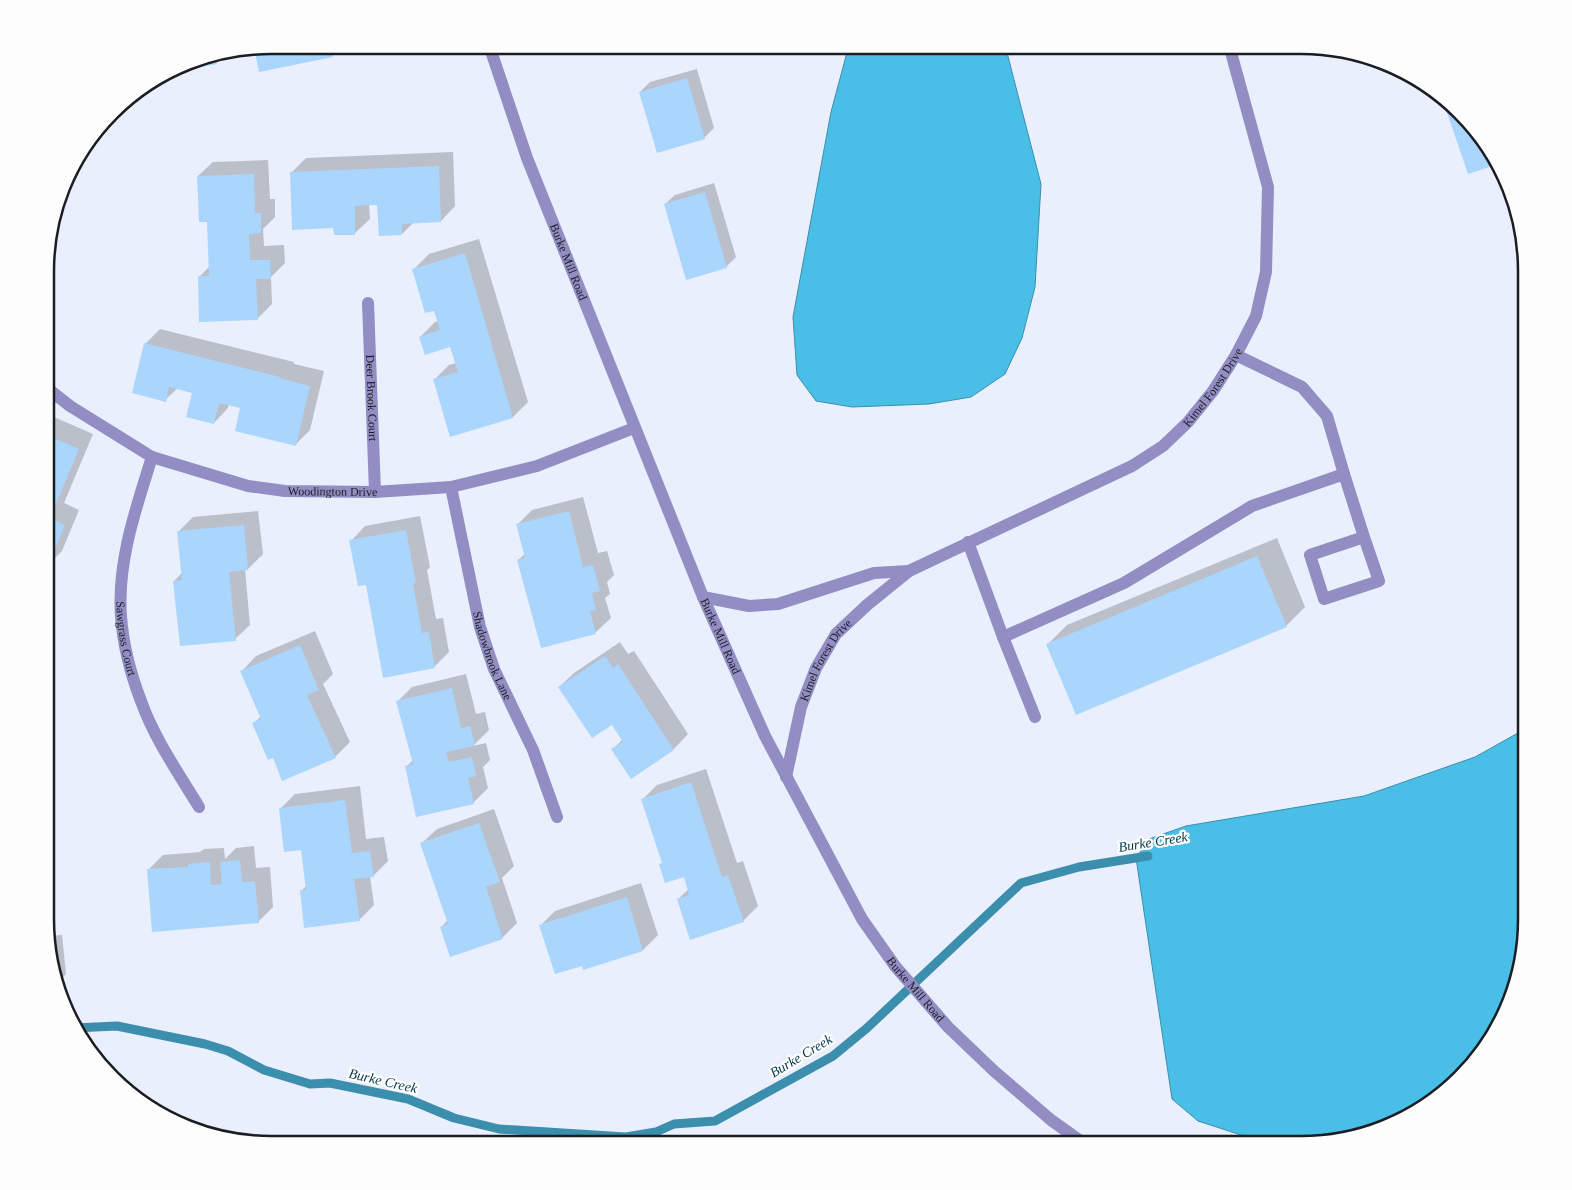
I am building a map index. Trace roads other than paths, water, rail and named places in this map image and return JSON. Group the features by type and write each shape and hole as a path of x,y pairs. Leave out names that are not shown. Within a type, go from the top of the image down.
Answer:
{"street":[{"name":"Burke Mill Road","path":"492,54 527,158 703,597 764,736 862,919 895,966 948,1027 994,1071 1051,1120 1073,1136"},
{"name":"Kimel Forest Drive","path":"786,777 801,707 816,668 836,634 867,605 909,571 1132,466 1163,446 1193,416 1213,391 1236,355 1256,316 1266,272 1268,187 1231,54"},
{"name":"Deer Brook Court","path":"368,303 375,492"},
{"path":"1236,355 1302,387 1327,416 1378,581 1324,599 1310,555 1364,537"},
{"name":"Woodington Drive","path":"54,393 70,406 152,457 248,486 286,492 375,492 451,487 537,466 634,428"},
{"name":"Sawgrass Court","path":"152,457 133,517 122,579 121,616 130,666 141,702 199,808"},
{"path":"1003,637 1124,583 1252,506 1344,474"},
{"name":"Shadowbrook Lane","path":"451,487 480,627 494,669 533,750 557,817"},
{"path":"968,542 1035,717"},
{"name":"Kimel Forest Drive","path":"703,597 749,606 778,604 874,573 909,571"}],"water":[{"path":"847,54 1007,54 1041,184 1035,287 1022,338 1005,374 971,397 929,404 852,407 816,401 797,375 793,317 831,112"},
{"path":"1518,733 1518,934 1511,976 1502,1003 1474,1052 1455,1073 1422,1100 1385,1120 1358,1129 1316,1136 1252,1136 1241,1135 1198,1121 1172,1099 1136,858 1149,839 1186,826 1364,796 1475,757"}],"waterway":[{"name":"Burke Creek","path":"632,1136 656,1132 674,1124 715,1121 833,1056 867,1028 1021,883 1079,867 1148,856"},
{"name":"Burke Creek","path":"83,1028 117,1026 205,1044 228,1051 264,1070 310,1084 330,1083 408,1099 454,1118 499,1129 610,1136"}]}
